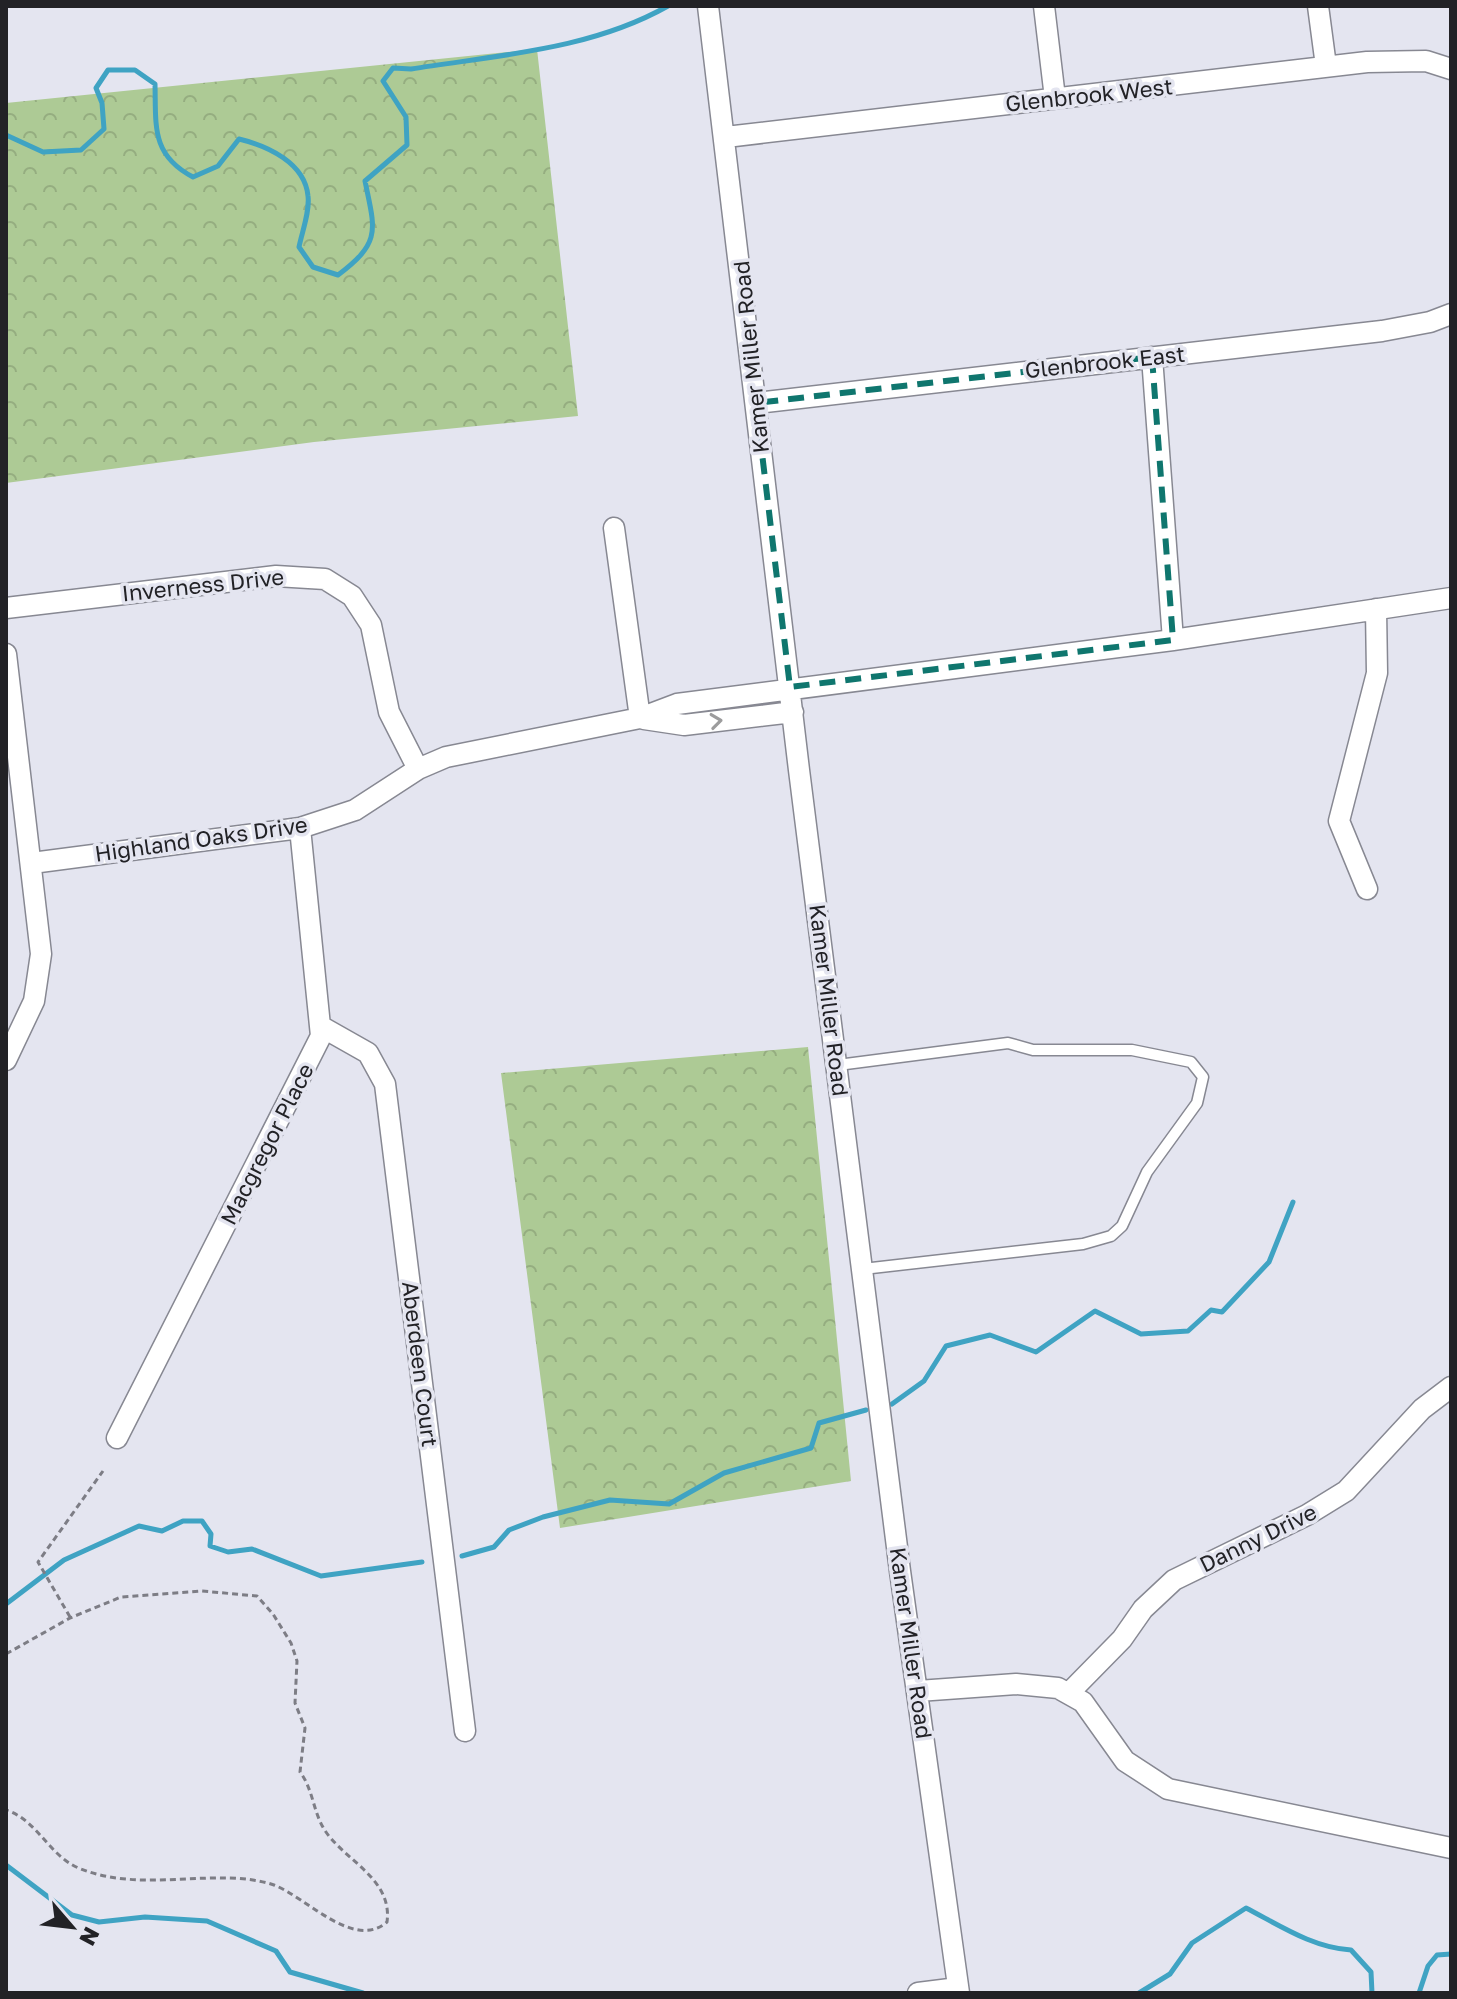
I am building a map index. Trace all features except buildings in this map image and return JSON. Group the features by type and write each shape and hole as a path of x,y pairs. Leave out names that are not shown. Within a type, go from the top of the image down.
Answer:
{"street":[{"name":"Kamer Miller Road","path":"708,6 863,1269 959,1991"},
{"path":"1044,6 1055,98"},
{"path":"1318,6 1326,66"},
{"name":"Glenbrook West","path":"726,137 1326,66 1408,60 1451,69"},
{"name":"Glenbrook East","path":"756,403 1382,331 1430,322 1451,314"},
{"path":"1152,357 1173,640"},
{"path":"614,528 640,718"},
{"name":"Inverness Drive","path":"6,608 276,576 325,579 352,596 371,625 389,712 418,769"},
{"name":"Highland Oaks Drive","path":"32,863 300,828 355,810 418,769 446,757 640,718 677,704 1173,640 1451,598"},
{"path":"1367,889 1339,821 1377,673 1376,609"},
{"path":"6,654 41,954 39,986 6,1060"},
{"name":"Highland Oaks Drive","path":"640,718 684,725 793,712"},
{"name":"Macgregor Place","path":"117,1438 308,1063 322,1027 300,828"},
{"name":"Aberdeen Court","path":"322,1027 368,1053 385,1084 465,1731"},
{"name":"Danny Drive","path":"1069,1693 1122,1639 1143,1609 1174,1580 1307,1515 1346,1491 1422,1409 1451,1387"},
{"path":"918,1691 1016,1684 1069,1693 1083,1702 1125,1761 1168,1789 1451,1848"},
{"path":"918,1993 959,1991"}],"lane":[{"path":"838,1065 1008,1043 1033,1050 1132,1050 1191,1062 1203,1077 1197,1103 1147,1172 1122,1226 1111,1236 1083,1244 863,1269"}],"path":[{"path":"70,1618 38,1562 103,1471"},
{"path":"6,1654 70,1618 121,1597 202,1591 257,1596 273,1614 291,1643 297,1661 295,1703 305,1728 300,1772 310,1784 325,1831 355,1858 381,1889 389,1908 387,1922 378,1930 362,1932 337,1922 275,1886 252,1880 137,1882 84,1871 62,1861 29,1823 6,1810"}],"highlighted area":[{"path":"1152,357 1173,640 790,687 756,403"}],"green space":[{"path":"537,49 578,416 314,442 6,483 6,103"},
{"path":"808,1047 851,1481 560,1528 501,1073"}],"waterway":[{"path":"6,135 43,152 81,150 104,129 102,103 96,88 108,70 135,70 155,84 156,126 163,149 169,159 193,177 218,166 239,139 273,151 292,165 300,174 308,196 299,247 313,267 338,275 362,253 372,234 365,181 407,145 406,117 383,81 393,68 411,69 510,55 575,42 638,21 668,6"},
{"path":"892,1404 924,1381 946,1346 990,1335 1036,1352 1095,1311 1141,1334 1188,1331 1211,1310 1222,1312 1269,1262 1293,1202"},
{"path":"462,1556 494,1547 509,1530 543,1517 610,1500 669,1504 724,1473 811,1448 819,1423 866,1410"},
{"path":"6,1604 64,1560 139,1526 162,1531 183,1521 202,1521 211,1534 210,1546 228,1552 252,1549 321,1576 422,1562"},
{"path":"6,1865 72,1915 99,1922 145,1917 207,1921 276,1951 290,1972 363,1993"},
{"path":"1139,1993 1170,1974 1192,1943 1246,1908 1310,1940 1351,1950 1371,1972 1372,1993"},
{"path":"1419,1993 1428,1966 1437,1955 1451,1954"}]}
